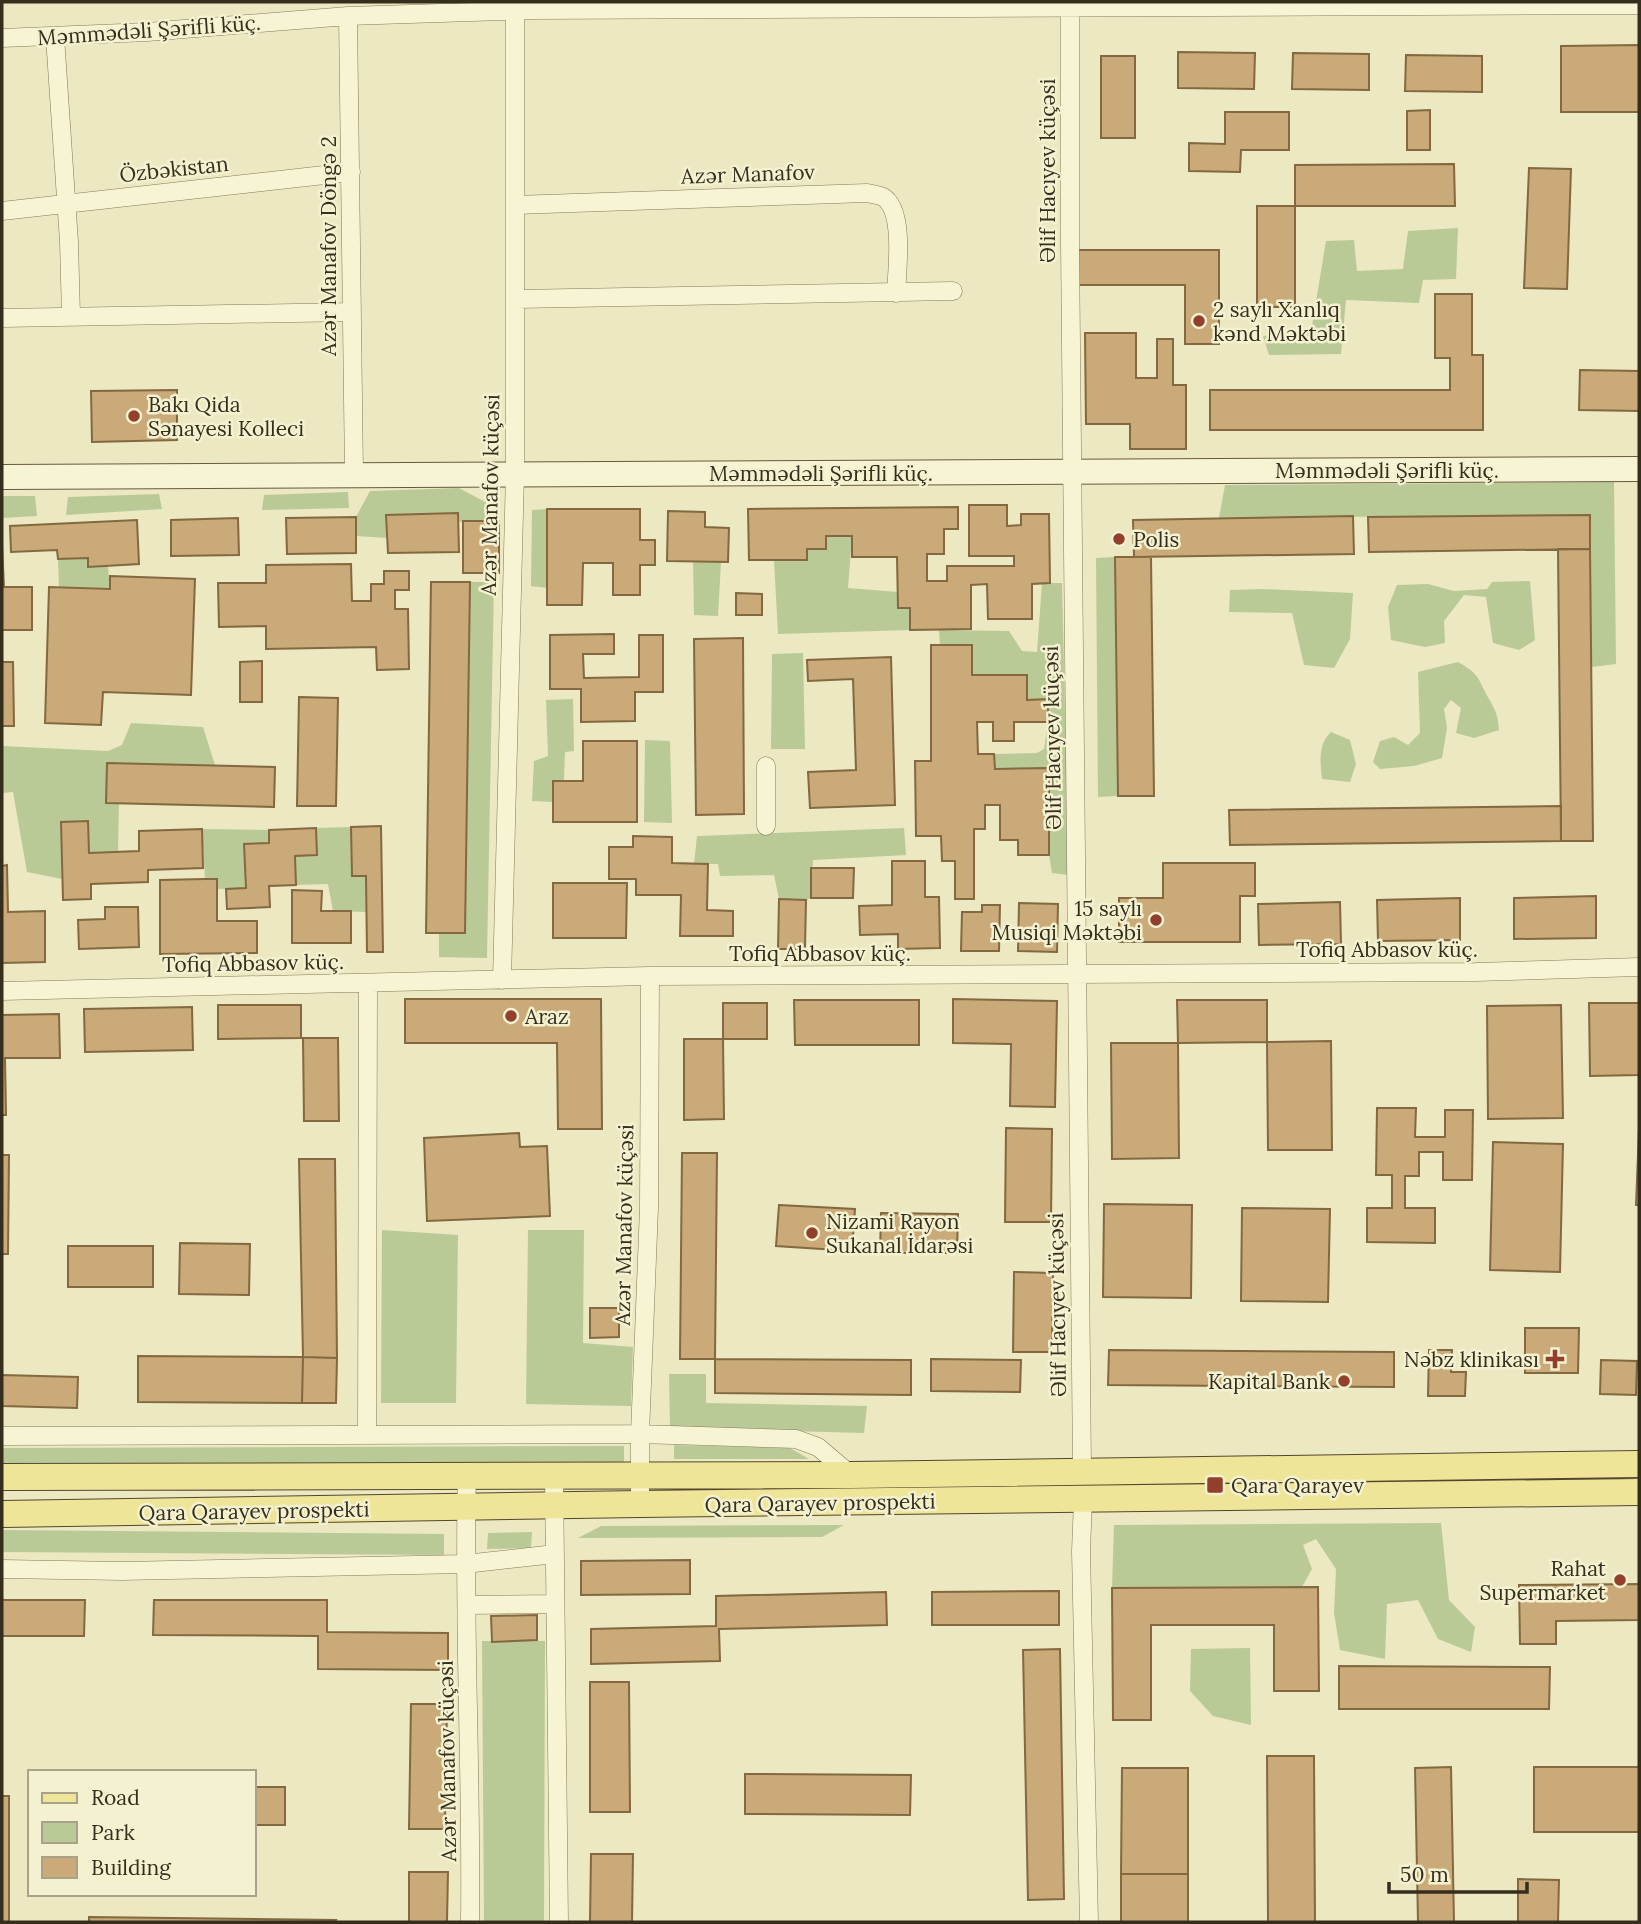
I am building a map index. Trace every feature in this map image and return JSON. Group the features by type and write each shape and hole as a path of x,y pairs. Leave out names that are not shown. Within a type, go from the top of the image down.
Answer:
{"main road":[{"name":"Qara Qarayev prospekti","path":"2,1477 851,1475 1639,1464"},
{"name":"Qara Qarayev prospekti","path":"2,1514 1639,1492"}],"street":[{"name":"Məmmədəli Şərifli küç.","path":"2,38 55,37 348,16 525,8 1639,5"},
{"name":"Əlif Hacıyev küçəsi","path":"1070,6 1082,1470"},
{"name":"Azər Manafov küçəsi","path":"502,980 515,474 515,205 525,8"},
{"name":"Azər Manafov Döngə 2","path":"348,16 354,475"},
{"path":"55,37 71,316"},
{"name":"Özbəkistan","path":"2,211 351,172"},
{"name":"Azər Manafov","path":"515,205 867,193 883,197 892,207 897,223 896,292"},
{"path":"516,299 953,291"},
{"path":"2,317 350,313"},
{"name":"Məmmədəli Şərifli küç.","path":"2,477 1639,469"},
{"path":"766,766 766,826"},
{"name":"Tofiq Abbasov küç.","path":"2,991 650,976 1476,972 1639,967"},
{"name":"Azər Manafov küçəsi","path":"640,1504 640,1434 649,1208 650,976"},
{"path":"367,1433 369,983"},
{"path":"2,1436 640,1434 796,1439 818,1447 851,1475"},
{"name":"Azər Manafov küçəsi","path":"467,1474 465,1564 471,1922"},
{"path":"554,1475 559,1922"},
{"path":"1083,1500 1081,1551 1089,1922"},
{"path":"2,1569 122,1571 465,1564 555,1554"},
{"path":"467,1605 555,1604"}],"green space":[{"path":"1458,228 1456,279 1423,280 1419,303 1346,300 1341,354 1269,355 1263,336 1311,332 1326,241 1354,240 1357,271 1403,269 1408,231"},
{"path":"1614,482 1616,664 1591,667 1590,515 1219,518 1225,485"},
{"path":"459,488 489,504 489,521 458,522 458,513 387,515 387,538 356,536 356,517 370,491"},
{"path":"348,492 349,508 262,510 264,495"},
{"path":"159,494 162,509 66,515 68,497"},
{"path":"2,496 35,496 37,516 2,518"},
{"path":"547,509 547,588 531,586 532,510"},
{"path":"826,536 852,536 848,588 898,592 898,608 910,608 910,630 778,634 774,560 807,560 807,549 826,549"},
{"path":"1115,557 1118,796 1098,797 1096,558"},
{"path":"88,558 88,567 108,566 110,589 59,588 58,559"},
{"path":"693,561 721,562 718,616 694,615"},
{"path":"1530,581 1535,640 1519,650 1493,643 1486,597 1464,595 1444,621 1445,643 1425,647 1391,640 1388,607 1397,585 1428,584 1454,591 1487,589 1492,582"},
{"path":"470,582 494,582 487,958 439,957 439,933 465,933"},
{"path":"1042,583 1062,583 1069,875 1052,873 1049,855 1049,769 995,769 994,754 1037,753 1044,749 1048,700 1027,700 1027,675 972,675 972,645 940,645 939,630 1009,631 1022,651 1037,652"},
{"path":"1230,590 1353,593 1350,639 1334,668 1304,665 1292,613 1229,612"},
{"path":"803,653 805,749 771,749 772,654"},
{"path":"1458,662 1478,678 1495,710 1499,730 1474,738 1456,733 1461,708 1451,700 1444,709 1447,728 1442,758 1414,766 1380,769 1373,762 1380,741 1394,737 1408,745 1420,733 1418,672"},
{"path":"573,699 574,751 565,752 564,780 553,781 553,802 532,801 534,761 548,756 546,700"},
{"path":"131,723 203,727 215,765 107,763 106,803 119,803 118,852 89,853 88,822 61,822 62,879 27,872 13,792 2,793 2,746 108,751 122,745"},
{"path":"1331,732 1350,740 1356,764 1350,782 1322,779 1322,748"},
{"path":"645,740 670,741 672,823 644,822"},
{"path":"351,827 352,876 366,876 366,912 333,911 328,884 296,885 295,856 317,855 316,828"},
{"path":"904,828 906,855 813,860 811,898 806,900 779,899 774,875 720,876 718,864 694,864 697,836"},
{"path":"202,829 269,830 269,843 244,845 246,888 217,889 216,879 205,879"},
{"path":"382,1230 458,1235 456,1403 381,1403"},
{"path":"528,1230 584,1230 583,1343 633,1347 631,1406 526,1404"},
{"path":"669,1374 706,1374 706,1403 867,1406 864,1433 670,1428"},
{"path":"674,1445 790,1448 809,1459 674,1459"},
{"path":"624,1446 624,1470 2,1472 2,1448"},
{"path":"1441,1523 1449,1600 1475,1627 1471,1652 1438,1639 1418,1600 1387,1604 1385,1659 1340,1650 1334,1613 1336,1569 1316,1539 1303,1545 1312,1569 1302,1587 1112,1588 1114,1525"},
{"path":"844,1525 822,1537 578,1538 601,1526"},
{"path":"2,1530 444,1534 444,1555 2,1552"},
{"path":"532,1532 531,1548 487,1549 488,1533"},
{"path":"482,1641 545,1641 544,1922 484,1922"},
{"path":"1250,1648 1251,1725 1213,1716 1190,1691 1191,1649"}],"building":[{"path":"1639,45 1639,112 1561,112 1561,46"},
{"path":"1178,52 1255,53 1254,89 1178,88"},
{"path":"1293,53 1369,54 1369,90 1292,89"},
{"path":"1406,55 1482,56 1482,92 1405,91"},
{"path":"1101,56 1135,56 1135,138 1101,138"},
{"path":"1430,110 1430,150 1407,150 1407,111"},
{"path":"1225,112 1289,112 1289,150 1241,150 1240,172 1189,171 1189,143 1225,144"},
{"path":"1454,164 1455,206 1295,206 1295,165"},
{"path":"1529,168 1571,169 1567,289 1524,288"},
{"path":"1257,206 1295,206 1295,307 1257,307"},
{"path":"1077,250 1219,250 1219,344 1185,344 1185,285 1077,285"},
{"path":"1435,294 1472,294 1472,355 1483,355 1483,430 1210,430 1210,390 1450,390 1450,358 1435,358"},
{"path":"1085,333 1136,333 1136,378 1157,378 1157,339 1173,339 1173,385 1186,385 1186,449 1130,449 1130,424 1086,424"},
{"path":"1580,370 1639,371 1639,411 1579,410"},
{"name":"Bakı Qida Sənayesi Kolleci","path":"177,390 177,440 92,442 91,391"},
{"path":"969,505 1007,505 1007,526 1021,525 1021,514 1049,514 1050,583 1032,584 1032,619 988,619 987,584 971,585 971,629 910,630 910,608 898,608 897,557 852,557 852,536 826,536 826,549 807,549 807,560 749,560 748,509 958,507 958,529 944,529 944,554 927,554 927,581 947,581 947,566 1014,566 1014,556 969,556"},
{"path":"547,509 640,509 640,540 655,540 655,565 640,565 640,595 613,595 613,563 583,563 582,605 547,605"},
{"path":"668,511 705,512 705,527 729,528 728,562 667,561"},
{"path":"458,513 459,552 388,553 386,515"},
{"path":"1590,515 1590,549 1369,552 1368,517"},
{"path":"1353,516 1354,554 1134,557 1133,520"},
{"path":"356,517 356,553 287,554 286,518"},
{"path":"238,518 239,555 171,556 171,520"},
{"path":"137,520 139,564 88,567 88,558 58,559 57,550 11,552 10,526"},
{"path":"463,521 499,521 499,573 463,573"},
{"path":"2,546 4,587 32,587 32,630 2,630"},
{"path":"1558,549 1590,549 1593,841 1561,841"},
{"path":"1115,557 1151,557 1154,796 1118,796"},
{"path":"351,564 352,601 371,601 371,584 384,584 384,571 409,571 409,590 395,590 395,609 408,609 409,669 377,670 376,647 266,649 266,626 219,627 218,583 266,583 266,565"},
{"path":"110,576 195,579 191,695 103,692 101,725 45,723 49,587 110,589"},
{"path":"431,582 470,582 465,933 426,933"},
{"path":"736,593 762,594 762,615 736,615"},
{"path":"614,634 614,654 583,654 584,678 639,677 639,635 663,635 663,692 635,692 635,721 581,722 581,689 550,689 550,635"},
{"path":"743,638 744,814 696,815 694,639"},
{"path":"931,645 972,645 972,675 1027,675 1027,700 1048,699 1048,722 1014,722 1014,741 993,741 993,722 977,722 978,754 994,754 995,769 1049,768 1049,855 1018,855 1018,840 1000,840 1000,805 985,805 985,829 974,829 974,899 955,899 955,861 942,861 941,836 916,836 915,761 931,761"},
{"path":"891,657 895,805 810,808 808,772 856,770 853,679 808,681 807,660"},
{"path":"262,661 262,702 240,702 240,662"},
{"path":"2,662 13,662 14,726 2,726"},
{"path":"299,697 338,698 336,806 297,806"},
{"path":"583,741 637,741 637,822 553,822 553,781 583,781"},
{"path":"107,763 275,767 274,807 106,803"},
{"path":"1561,806 1561,841 1230,845 1229,810"},
{"path":"88,821 89,853 139,851 139,831 202,829 203,868 148,870 148,882 91,884 91,899 63,900 61,822"},
{"path":"381,826 383,952 367,952 366,876 352,876 351,827"},
{"path":"316,828 317,855 295,856 296,885 269,886 270,907 227,909 226,889 246,888 244,844 269,843 269,830"},
{"path":"633,836 672,837 672,863 708,864 707,910 733,911 733,936 680,936 681,895 636,895 636,879 609,879 609,847 633,847"},
{"path":"892,861 925,861 925,897 939,897 940,948 898,949 898,934 860,935 859,906 892,905"},
{"path":"1163,863 1255,863 1255,896 1240,896 1240,942 1119,942 1119,898 1163,898"},
{"path":"7,865 8,912 45,911 45,962 2,963 2,866"},
{"path":"811,868 854,868 853,898 811,898"},
{"path":"217,879 217,921 257,921 257,953 160,954 160,880"},
{"path":"553,883 627,883 626,938 553,938"},
{"path":"292,890 322,891 321,911 351,911 351,943 292,943"},
{"path":"1596,896 1596,938 1514,939 1514,898"},
{"path":"1460,898 1460,940 1378,941 1377,900"},
{"path":"779,899 806,900 805,949 778,949"},
{"path":"1340,902 1341,944 1259,945 1258,904"},
{"path":"1019,903 1058,904 1057,952 1018,951"},
{"path":"982,905 1000,905 999,951 961,951 962,912 982,912"},
{"path":"105,907 138,907 139,947 79,949 78,920 105,919"},
{"path":"405,999 601,999 602,1129 558,1129 557,1043 405,1043"},
{"path":"953,999 1057,1001 1055,1107 1010,1106 1011,1044 953,1043"},
{"path":"794,1000 919,1000 919,1045 795,1045"},
{"path":"1177,1000 1267,1000 1267,1042 1178,1043"},
{"path":"723,1003 767,1003 767,1039 723,1039"},
{"path":"1589,1003 1639,1003 1639,1075 1590,1076"},
{"path":"218,1005 301,1005 301,1038 218,1039"},
{"path":"1561,1005 1563,1118 1488,1119 1487,1006"},
{"path":"192,1007 193,1050 85,1052 84,1009"},
{"path":"59,1014 60,1058 5,1058 6,1115 2,1115 2,1015"},
{"path":"303,1038 338,1038 339,1121 304,1121"},
{"path":"684,1039 723,1039 724,1119 684,1120"},
{"path":"1331,1041 1332,1150 1268,1150 1267,1042"},
{"path":"1111,1043 1178,1043 1179,1158 1112,1159"},
{"path":"1377,1108 1416,1108 1415,1137 1445,1137 1445,1110 1473,1110 1472,1180 1443,1180 1443,1152 1419,1152 1419,1176 1405,1176 1405,1208 1435,1208 1435,1243 1367,1242 1367,1208 1392,1208 1392,1175 1376,1175"},
{"path":"1006,1128 1052,1129 1051,1222 1005,1222"},
{"path":"1639,1129 1639,1205 1636,1205"},
{"path":"519,1133 520,1147 547,1146 550,1216 427,1221 424,1138"},
{"path":"1493,1142 1563,1144 1560,1272 1490,1270"},
{"path":"682,1153 717,1153 715,1359 680,1359"},
{"path":"2,1155 9,1155 8,1254 2,1254"},
{"path":"299,1159 335,1159 337,1358 303,1357"},
{"path":"1104,1204 1192,1205 1191,1298 1103,1297"},
{"path":"779,1205 855,1209 852,1251 776,1246"},
{"path":"1242,1208 1330,1209 1328,1302 1241,1301"},
{"path":"881,1213 958,1214 957,1253 880,1253"},
{"path":"180,1243 250,1244 249,1295 179,1294"},
{"path":"68,1246 153,1246 153,1287 68,1287"},
{"path":"1014,1272 1053,1273 1052,1352 1013,1352"},
{"path":"590,1308 619,1308 619,1337 590,1338"},
{"path":"1525,1328 1579,1328 1578,1373 1525,1373"},
{"path":"1109,1350 1394,1352 1394,1387 1108,1385"},
{"path":"1429,1350 1452,1350 1451,1372 1466,1372 1465,1396 1428,1396"},
{"path":"138,1356 303,1357 302,1403 138,1402"},
{"path":"303,1357 337,1358 336,1403 302,1403"},
{"path":"715,1359 911,1360 911,1395 715,1393"},
{"path":"931,1359 1021,1360 1020,1392 931,1391"},
{"path":"1601,1360 1637,1361 1636,1395 1600,1394"},
{"path":"2,1375 78,1377 77,1408 2,1406"},
{"path":"690,1560 690,1594 581,1595 581,1561"},
{"path":"1639,1584 1639,1620 1556,1621 1556,1644 1520,1644 1519,1585"},
{"path":"1318,1587 1319,1691 1274,1691 1274,1625 1151,1625 1151,1720 1113,1720 1112,1588"},
{"path":"1059,1591 1059,1625 932,1625 932,1592"},
{"path":"886,1592 887,1625 719,1629 720,1661 591,1664 591,1629 716,1626 716,1596"},
{"path":"2,1600 85,1600 84,1636 2,1636"},
{"path":"154,1600 327,1600 327,1632 448,1633 448,1670 318,1669 318,1636 153,1635"},
{"path":"537,1615 537,1640 492,1642 491,1616"},
{"path":"1060,1649 1064,1899 1028,1900 1023,1650"},
{"path":"1339,1666 1550,1667 1549,1709 1339,1709"},
{"path":"590,1682 629,1682 630,1812 590,1812"},
{"path":"411,1704 447,1704 445,1829 409,1829"},
{"path":"1267,1756 1314,1756 1315,1922 1268,1922"},
{"path":"1451,1767 1454,1922 1418,1922 1415,1768"},
{"path":"1534,1767 1639,1767 1639,1832 1534,1832"},
{"path":"1122,1768 1188,1768 1188,1874 1121,1874"},
{"path":"745,1774 911,1775 910,1815 745,1814"},
{"path":"256,1787 285,1787 285,1825 256,1825"},
{"path":"2,1796 9,1796 9,1922 2,1922"},
{"path":"591,1854 633,1854 632,1922 590,1922"},
{"path":"409,1872 448,1872 447,1922 409,1922"},
{"path":"1121,1874 1188,1874 1188,1922 1121,1922"},
{"path":"1518,1879 1559,1880 1558,1922 1518,1922"},
{"path":"89,1917 336,1920 89,1922"}],"place":[{"name":"2 saylı Xanlıq kənd Məktəbi","path":"1199,321"},
{"name":"Bakı Qida Sənayesi Kolleci","path":"134,416"},
{"name":"Polis","path":"1119,539"},
{"name":"15 saylı Musiqi Məktəbi","path":"1156,920"},
{"name":"Araz","path":"511,1016"},
{"name":"Nizami Rayon Sukanal İdarəsi","path":"812,1233"},
{"name":"Nəbz klinikası","path":"1555,1359"},
{"name":"Kapital Bank","path":"1344,1381"},
{"name":"Qara Qarayev","path":"1215,1485"},
{"name":"Rahat Supermarket","path":"1620,1580"}]}
